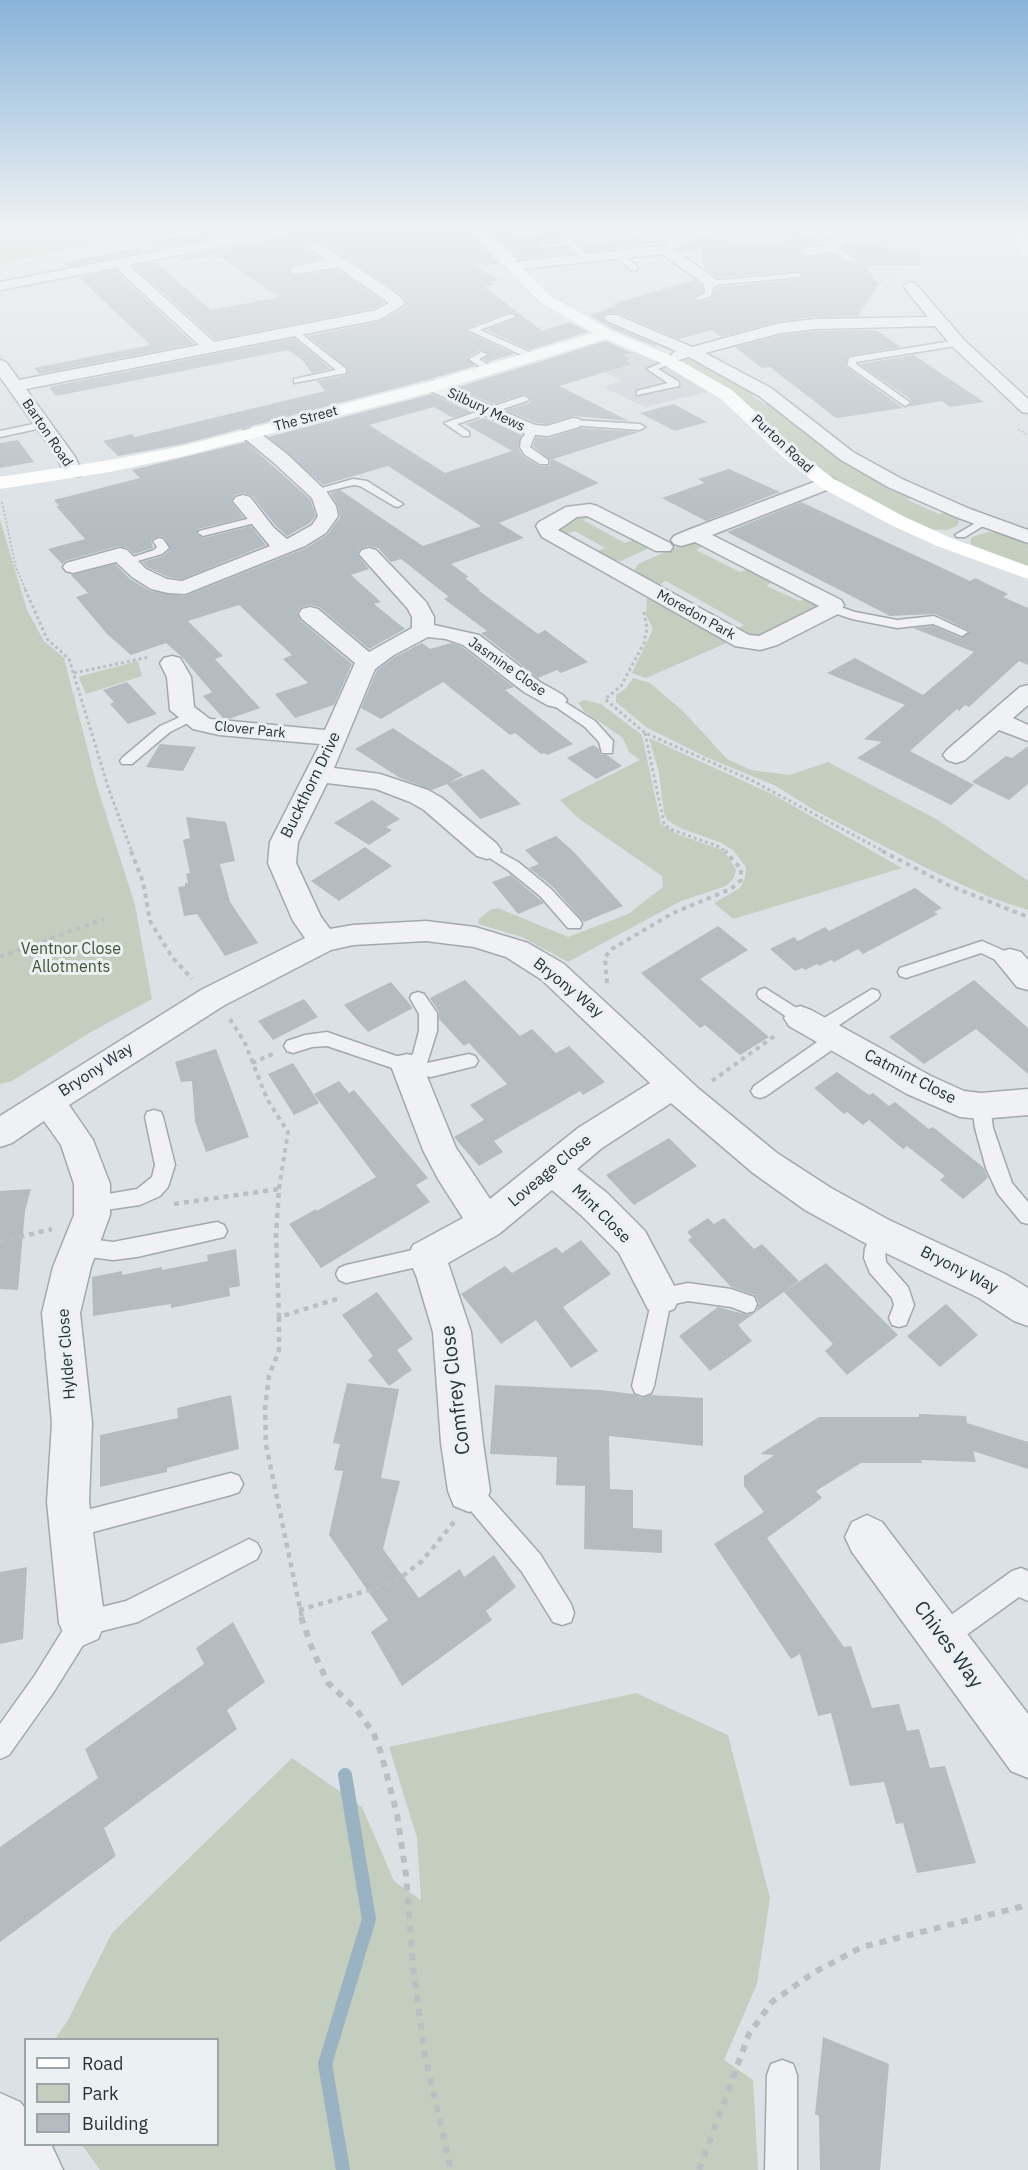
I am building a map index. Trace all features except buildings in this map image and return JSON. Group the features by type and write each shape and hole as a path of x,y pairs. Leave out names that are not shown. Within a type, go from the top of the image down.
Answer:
{"street":[{"path":"191,329 210,347"},
{"path":"6,376 210,347 303,329"},
{"name":"The Street","path":"1,491 74,472 184,451 434,386 487,362 534,357 602,329"},
{"name":"Purton Road","path":"615,329 726,394 790,454 827,483 880,512 944,542 1028,573"},
{"name":"Purton Road","path":"620,329 689,351 765,392 848,456 904,487 1028,537"},
{"path":"668,361 689,351 774,329"},
{"path":"945,329 1028,408"},
{"name":"Barton Road","path":"6,376 66,457 74,472"},
{"name":"Silbury Mews","path":"434,386 532,430 548,431 573,423"},
{"path":"102,537 139,573 168,587 185,588 310,535 324,523 328,516 326,506 316,491 250,434"},
{"path":"613,569 694,534 827,483"},
{"path":"243,501 267,532 284,547"},
{"name":"Moredon Park","path":"663,547 590,510 573,511 546,526 549,533 751,643 769,640 832,608"},
{"path":"694,534 833,605 832,608"},
{"path":"369,554 418,607 423,617 423,630"},
{"path":"73,567 123,558"},
{"path":"310,614 346,646 369,662"},
{"name":"Buckthorn Drive","path":"323,940 308,921 282,863 282,852 288,833 335,738 361,672 369,662 386,650 423,630"},
{"name":"Jasmine Close","path":"423,630 449,633 471,640 532,687 555,700"},
{"path":"172,663 179,677 183,710 189,717"},
{"path":"956,755 1028,692"},
{"name":"Clover Park","path":"189,717 201,724 219,728 335,738"},
{"path":"998,720 1028,734"},
{"path":"318,774 380,782 419,796 433,804 487,850"},
{"name":"Bryony Way","path":"0,1133 212,998 323,940 400,931 426,931 475,937 517,950 535,960 590,1005 680,1092 774,1169 818,1199 883,1234 972,1275 1028,1308"},
{"name":"Catmint Close","path":"818,1028 939,1096 960,1104 981,1106 1028,1102"},
{"path":"407,1066 440,1150 486,1223"},
{"name":"Loveage Close","path":"426,1256 486,1223 623,1114 680,1092"},
{"name":"Hylder Close","path":"48,1101 76,1140 92,1184 88,1222 72,1268 61,1313 72,1423 68,1502 82,1623"},
{"name":"Mint Close","path":"552,1169 594,1204 632,1242 661,1297"},
{"name":"Comfrey Close","path":"426,1256 436,1278 452,1332 462,1443 470,1491"},
{"name":"Chives Way","path":"867,1537 1028,1754"}],"lane":[{"path":"474,329 472,330 534,357"},
{"path":"294,331 343,371 297,381"},
{"path":"905,403 851,365 852,360 958,343"},
{"path":"640,393 676,384 651,369 668,361"},
{"path":"466,434 445,421 488,412 524,399"},
{"path":"573,423 640,427"},
{"path":"0,434 43,425"},
{"path":"532,430 525,447 544,462"},
{"path":"316,491 353,482 363,483 398,504"},
{"path":"203,533 259,519"},
{"path":"962,535 984,521"},
{"path":"123,558 158,552 163,548 159,541"},
{"path":"832,608 852,615 897,624 934,620 962,632"},
{"path":"555,700 590,724 606,741 607,750"},
{"path":"127,761 165,729 189,717"},
{"path":"487,850 538,886 574,924"},
{"path":"906,972 982,947 1019,970"},
{"path":"765,994 818,1028"},
{"path":"760,1091 818,1028 872,995"},
{"path":"407,1066 421,1059 428,1031 428,1013 418,998"},
{"path":"293,1046 319,1038 327,1039 407,1066 431,1070 469,1060"},
{"path":"981,1106 984,1128 996,1168 1005,1188 1028,1216"},
{"path":"154,1117 165,1165 161,1181 153,1190 88,1222 114,1251 217,1231"},
{"path":"883,1234 875,1248 874,1258 877,1267 901,1294 904,1305 899,1318"},
{"path":"346,1274 426,1256"},
{"path":"643,1386 661,1297 688,1292 731,1298 747,1304"},
{"path":"71,1526 231,1484"},
{"path":"470,1491 531,1563 562,1613"},
{"path":"0,1746 44,1684 82,1623 129,1613 249,1551"},
{"path":"942,1637 1021,1580 1028,1589"},
{"path":"781,2170 782,2075"}],"path":[{"path":"415,329 423,334 462,341"},
{"path":"1,491 16,568 47,639 69,659 110,790 143,882 150,921 172,957 231,1020 245,1043 267,1099 288,1132 279,1189 276,1235 279,1350 269,1376 265,1408 266,1444 299,1610 313,1652 328,1683 355,1708 373,1732 397,1814 406,1875 413,1964 424,2052 451,2170"},
{"path":"646,587 643,603 647,629 644,643 621,686 605,699 645,733 751,780 948,885 1028,917"},
{"path":"74,673 148,657 172,663"},
{"path":"590,1005 606,988 608,975 605,957 612,949 673,913 724,892 741,880 741,869 728,853 717,846 670,829 664,824 645,733"},
{"path":"0,957 104,919"},
{"path":"680,1092 818,1028"},
{"path":"169,1204 279,1189"},
{"path":"0,1242 88,1222"},
{"path":"279,1317 345,1296"},
{"path":"299,1610 394,1583 422,1561 451,1528 470,1491"},
{"path":"699,2170 749,2034 772,2002 813,1973 862,1947 1028,1905"}],"shaded area":[{"path":"593,344 637,353 660,362 708,392 645,407 603,387 622,381 598,369 603,367 570,351"}],"green space":[{"path":"689,357 759,393 752,396 765,404 774,403 915,495 908,500 939,514 947,511 957,516 959,522 957,526 946,530 927,529 835,482 784,441 760,415 732,392 682,361 681,358"},
{"path":"594,515 583,520 625,543 637,538 649,545 647,549 621,561 613,560 594,553 605,548 575,531 563,535 558,531 556,525 567,518"},
{"name":"Ventnor Close Allotments","path":"0,520 27,610 44,641 64,658 97,786 135,905 152,999 91,1032 12,1081 0,1084"},
{"path":"988,532 1008,534 1028,542 1028,567 972,545 970,542 972,537"},
{"path":"690,541 706,544 696,550 740,572 751,568 775,580 766,586 800,601 808,597 820,606 759,639 733,631 744,625 666,581 655,587 633,573 638,564"},
{"path":"647,596 729,642 646,678 632,673 653,629 646,615"},
{"path":"138,661 142,676 86,694 79,678 81,676"},
{"path":"633,678 650,683 683,711 727,759 751,770 789,775 828,762 938,820 1028,881 1028,910 989,897 932,871 814,810 776,786 706,757 646,727 616,702 616,695 626,688"},
{"path":"584,700 601,704 642,735 661,824 677,834 719,849 728,856 736,870 734,878 726,886 681,901 568,962 522,937 478,924 479,919 490,910 498,908 568,937 628,914 663,887 662,876 578,818 560,800 640,760 629,752 623,738 584,711 578,703"},
{"path":"649,738 774,795 902,868 733,919 714,903 740,888 746,867 733,850 668,821 664,814 659,773"},
{"path":"636,1693 728,1735 770,1898 757,1984 724,2060 753,2080 758,2170 100,2170 83,2146 219,2146 219,2038 56,2038 68,2020 112,1933 292,1758 362,1807 394,1881 421,1900 417,1838 389,1747"}],"waterway":[{"path":"343,2170 325,2064 369,1919 345,1775"}]}
